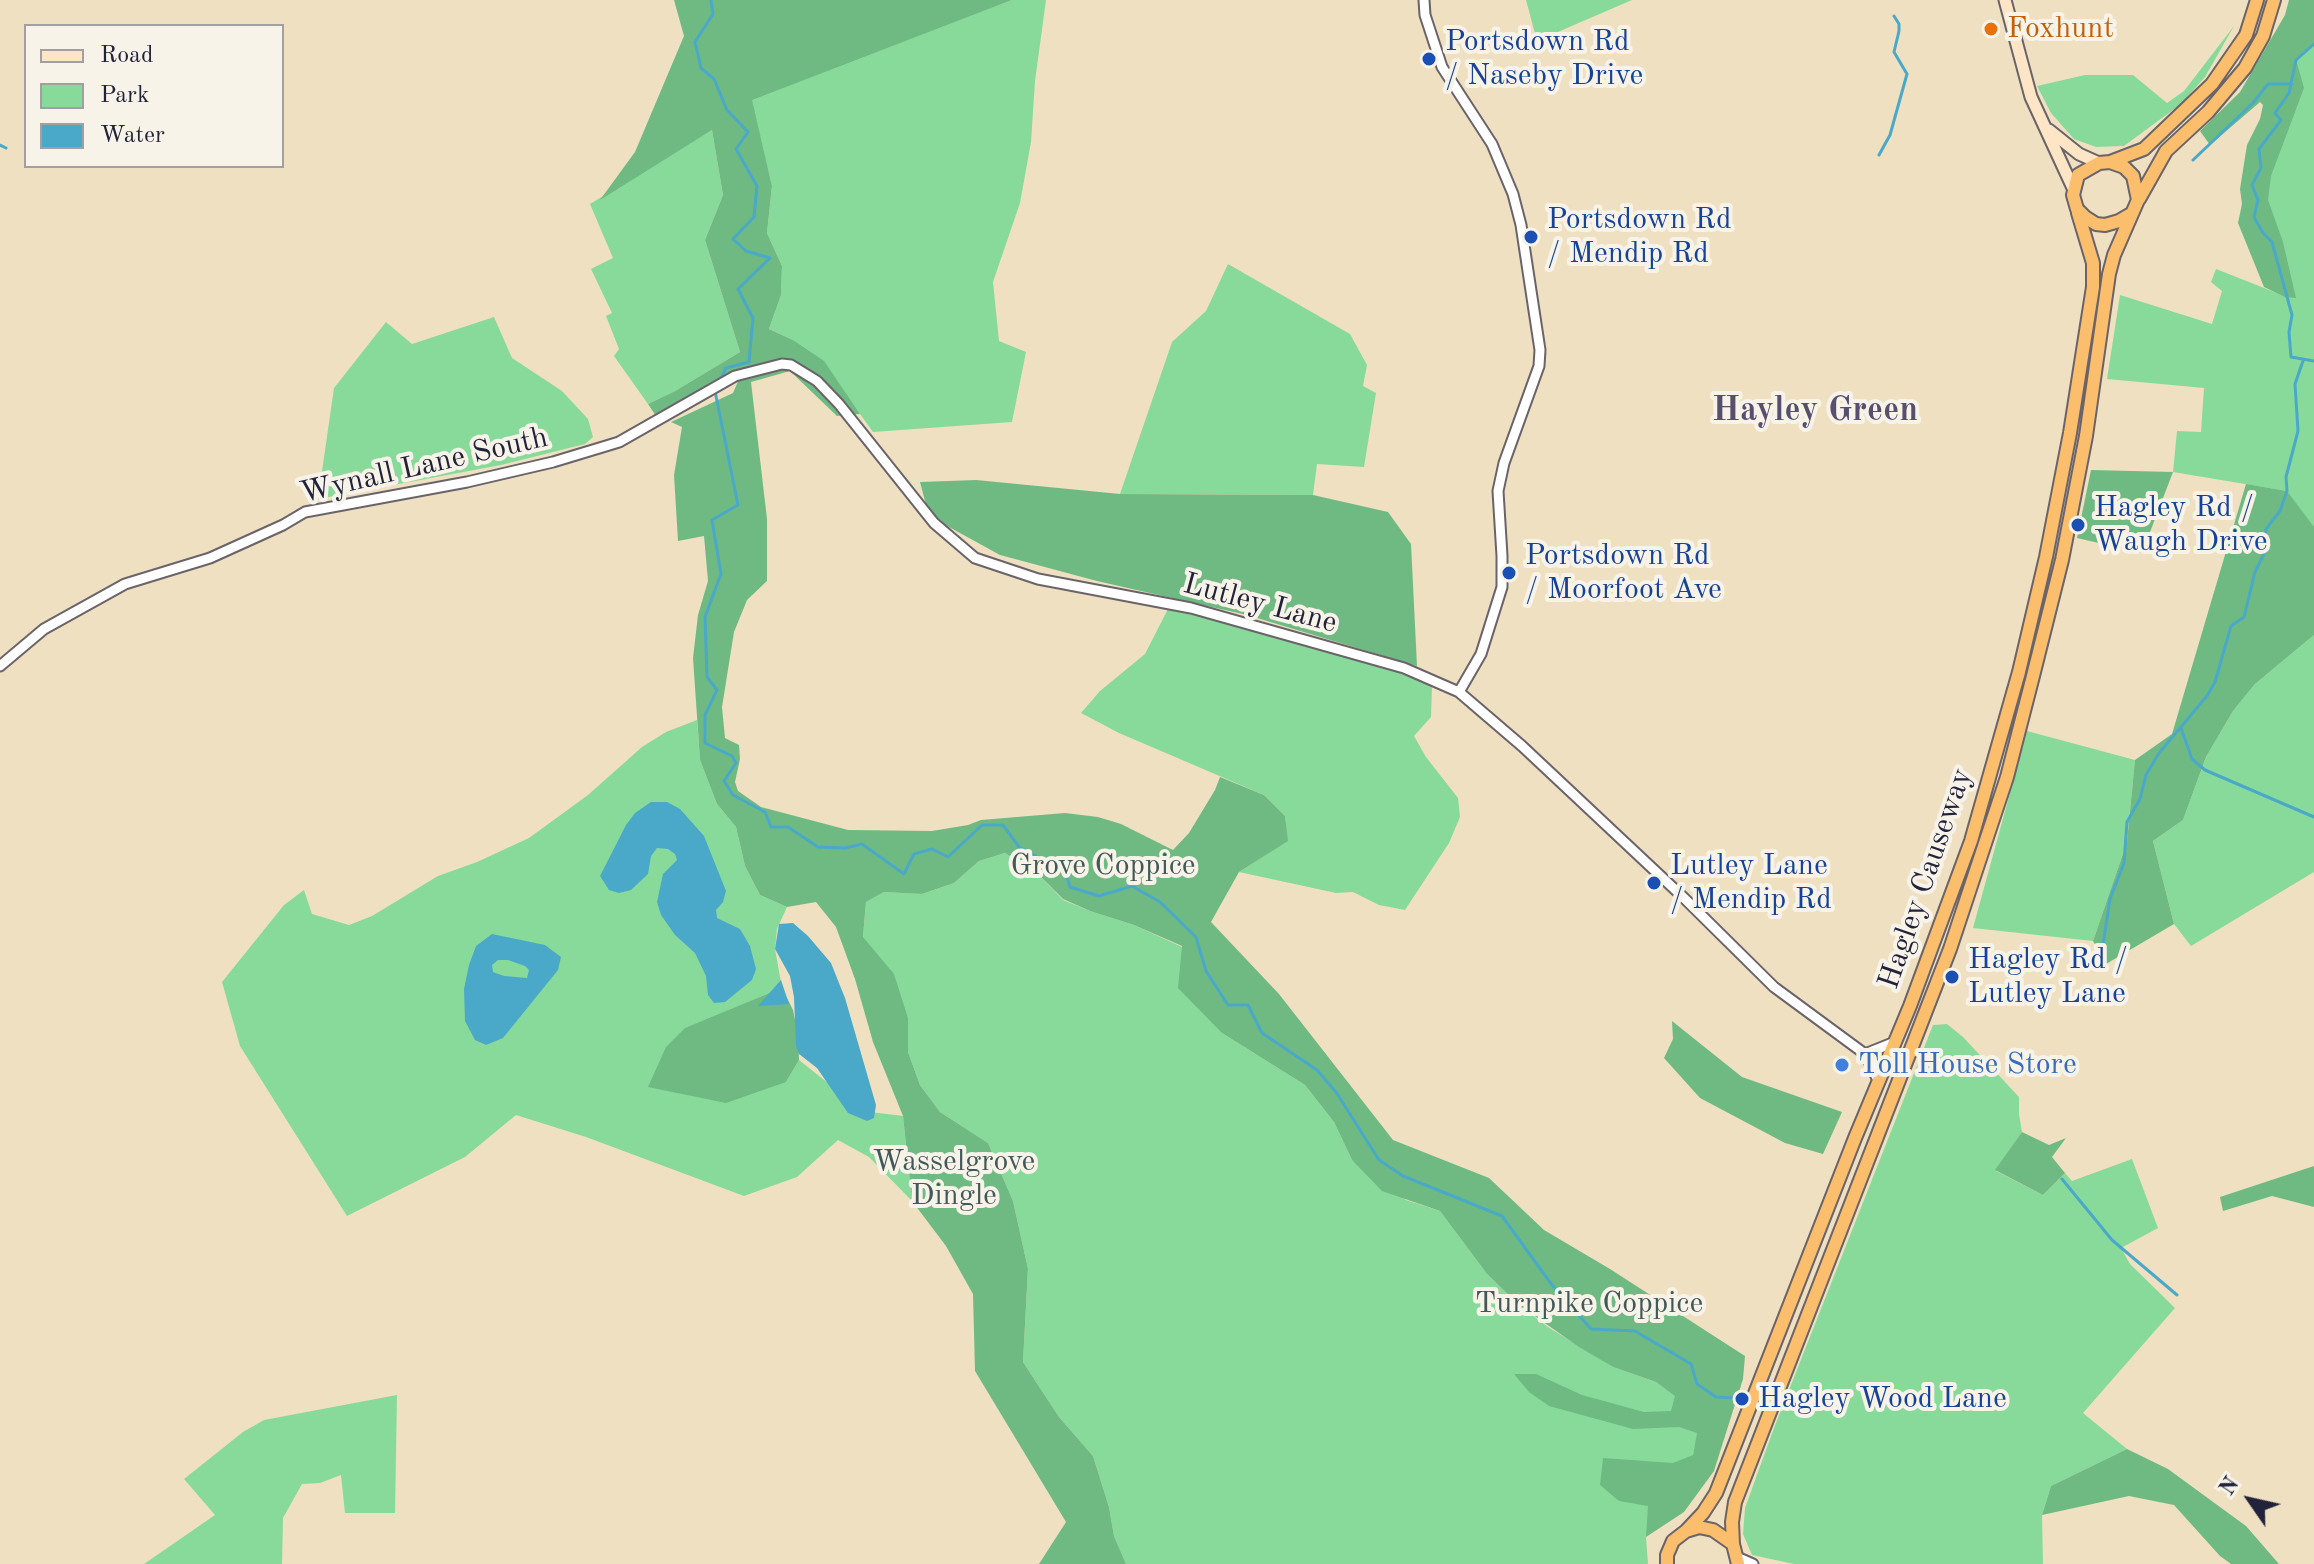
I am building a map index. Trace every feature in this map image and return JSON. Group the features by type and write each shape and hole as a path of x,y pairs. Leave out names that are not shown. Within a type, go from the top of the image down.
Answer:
{"highway":[{"path":"2257,0 2246,35 2212,84 2144,149 2104,162 2078,175 2073,188 2077,209 2085,217 2096,224 2105,225 2131,214 2166,151 2208,112 2245,68 2263,36 2274,0"},
{"path":"2104,162 2124,167 2133,176 2138,200"},
{"name":"Hagley Causeway","path":"1667,1564 1673,1541 1703,1513 1716,1493 1896,1041 1971,841 2019,672 2046,557 2070,433 2093,287 2093,263 2077,209"},
{"name":"Hagley Causeway","path":"1736,1555 1732,1522 1735,1502 1936,986 2007,777 2062,560 2086,436 2109,274 2131,214"},
{"path":"1686,1531 1699,1527 1713,1530 1736,1555"}],"main road":[{"path":"2005,0 2031,97 2073,188"},
{"path":"2048,130 2079,154 2104,162"}],"street":[{"path":"1424,0 1425,15 1442,67 1492,144 1513,194 1540,350 1539,366 1504,463 1498,491 1502,587 1491,630 1459,692"},
{"name":"Lutley Lane","path":"606,446 619,442 735,376 782,364 791,365 817,381 839,404 934,523 975,558 1038,579 1191,608 1404,668 1459,692 1522,746 1774,987 1865,1054 1879,1082"},
{"name":"Wynall Lane South","path":"0,666 44,629 125,584 210,558 305,512 467,482 606,446"},
{"path":"1865,1054 1896,1041"},
{"path":"1736,1555 1753,1564"}],"green space":[{"path":"674,0 1012,0 752,100 772,186 767,233 782,266 781,295 769,329 793,340 824,361 860,414 837,416 790,371 751,382 767,519 767,581 747,600 734,632 722,707 725,738 739,745 740,759 735,782 738,791 761,807 848,830 932,831 981,820 1065,813 1098,817 1121,824 1173,850 1189,833 1220,777 1264,795 1285,816 1288,841 1239,872 1211,922 1279,994 1393,1140 1489,1178 1544,1230 1745,1356 1743,1379 1714,1471 1684,1512 1646,1537 1648,1506 1619,1501 1600,1485 1603,1458 1673,1463 1693,1455 1697,1433 1679,1427 1633,1429 1549,1406 1529,1392 1514,1374 1536,1374 1582,1395 1644,1412 1671,1411 1675,1396 1656,1382 1613,1367 1519,1305 1487,1274 1440,1211 1382,1191 1352,1160 1334,1122 1305,1085 1222,1033 1178,988 1182,946 1063,899 1040,876 1005,853 979,861 954,883 922,894 884,892 866,902 863,937 894,974 908,1018 908,1052 920,1085 940,1112 988,1143 1013,1201 1028,1269 1023,1362 1059,1417 1093,1456 1109,1507 1114,1536 1126,1564 1039,1564 1066,1522 975,1371 973,1294 946,1246 912,1201 903,1116 873,1042 836,927 816,902 787,907 760,895 745,866 736,827 717,804 700,760 693,658 698,615 708,581 704,536 678,541 674,475 682,427 671,422 733,393 743,370 656,416 648,404 740,352 705,240 723,195 712,130 600,200 635,152 684,36"},
{"path":"1012,0 1046,0 1035,81 1031,142 1020,203 993,282 999,341 1026,352 1012,422 873,432 847,396 793,340 769,329 781,295 782,266 767,233 772,186 751,99"},
{"path":"1526,0 1632,0 1537,41"},
{"path":"2289,0 2314,0 2314,44 2296,60 2304,88 2271,176 2268,200 2283,242 2296,298 2285,297 2264,287 2238,223 2247,145 2260,119 2263,105 2260,102 2210,145 2200,131 2240,92 2285,15"},
{"path":"2234,26 2205,77 2181,104 2124,146 2096,147 2074,139 2051,113 2037,86 2085,75 2133,75 2167,103 2184,91"},
{"path":"2314,44 2314,530 2287,491 2173,472 2177,431 2201,432 2204,388 2107,379 2120,295 2212,324 2222,291 2211,282 2216,269 2287,297 2278,268 2254,217 2296,60"},
{"path":"712,130 723,195 705,240 740,352 648,404 614,356 619,349 606,316 612,313 591,269 613,258 590,204"},
{"path":"1228,264 1350,334 1367,365 1363,386 1376,393 1364,467 1317,464 1313,495 1120,494 1172,342 1206,311"},
{"path":"494,317 512,358 562,391 588,419 593,437 585,444 501,465 318,499 334,388 386,322 412,344"},
{"path":"2091,470 2173,472 2142,553 2077,538"},
{"path":"976,480 1120,494 1313,495 1388,512 1411,544 1417,666 1247,615 1000,555 929,516 920,482"},
{"path":"2246,484 2287,491 2314,527 2314,635 2255,684 2233,711 2206,757 2183,820 2153,841 2174,924 2106,964 2093,941 2127,842 2135,760 2172,734"},
{"path":"1168,609 1280,635 1401,670 1432,687 1431,717 1414,736 1458,798 1460,817 1449,843 1405,910 1379,905 1353,892 1336,893 1239,872 1287,841 1285,816 1264,795 1119,733 1081,713 1100,691 1145,654"},
{"path":"2314,635 2314,872 2191,946 2174,924 2153,841 2183,820 2206,757 2233,711 2255,684"},
{"path":"697,720 700,760 717,804 736,827 745,866 760,895 787,907 777,929 775,949 782,988 786,1082 799,1060 833,1087 854,1110 903,1116 912,1201 869,1157 838,1140 797,1177 744,1196 586,1137 516,1115 465,1157 347,1216 240,1046 222,982 284,905 304,890 312,914 349,925 372,916 438,876 529,838 588,795 642,747 666,732"},
{"path":"2027,731 2135,760 2127,842 2093,941 1973,928"},
{"path":"1005,853 1040,876 1063,900 1134,925 1182,947 1222,1033 1305,1085 1334,1122 1352,1160 1406,1200 1440,1211 1487,1274 1519,1305 1548,1327 1613,1367 1656,1382 1676,1396 1698,1433 1693,1455 1646,1537 1648,1564 1126,1564 1114,1536 1109,1507 1093,1456 1059,1417 1023,1362 1028,1269 1013,1201 988,1143 940,1112 920,1085 908,1052 908,1018 863,938 866,902 884,892 922,894 954,883 979,861"},
{"path":"782,988 793,1010 798,1035 799,1060 786,1082 726,1103 648,1087 666,1047 685,1028"},
{"path":"1672,1021 1742,1077 1842,1112 1823,1154 1785,1143 1700,1098 1664,1058 1673,1039"},
{"path":"1947,1024 2019,1097 2022,1132 1996,1171 2043,1195 2065,1173 2072,1181 2132,1159 2158,1228 2121,1248 2130,1264 2175,1308 2083,1413 2127,1449 2051,1486 2042,1515 2043,1564 1794,1564 1752,1555 1743,1534 1745,1508 1774,1428 1933,1025"},
{"path":"2022,1132 2049,1145 2066,1138 2052,1157 2065,1173 2043,1195 1995,1170"},
{"path":"2314,1166 2314,1207 2272,1196 2223,1211 2220,1197"},
{"path":"397,1395 395,1513 345,1513 341,1475 320,1483 302,1484 283,1518 282,1564 144,1564 215,1515 184,1479 243,1432 264,1420"},
{"path":"2127,1449 2168,1469 2246,1526 2279,1564 2231,1564 2174,1505 2129,1496 2042,1515 2051,1486"}],"water":[{"path":"651,802 667,802 680,809 704,836 726,891 723,902 716,910 717,918 740,929 750,946 756,969 752,980 725,1002 714,1003 708,995 706,976 695,953 675,935 661,915 657,902 663,874 677,860 675,854 668,849 657,848 651,856 648,874 631,890 619,893 609,890 600,876 626,825 635,813"},
{"path":"793,923 831,963 845,998 876,1105 874,1118 867,1121 848,1113 817,1068 799,1054 796,1046 790,976 775,949 779,924"},
{"path":"492,934 545,945 561,957 558,970 503,1038 486,1045 475,1040 465,1021 464,989 476,946","holes":["498,960 525,966 529,970 527,978 493,972 492,965"]},
{"path":"781,980 789,1004 758,1006"}],"waterway":[{"path":"711,0 713,14 695,42 701,68 714,79 727,110 748,132 736,149 757,186 754,217 733,239 746,251 770,258 738,289 753,318 749,362 726,368 721,378"},
{"path":"1879,155 1890,135 1907,74 1894,52 1899,31 1894,16"},
{"path":"2314,44 2296,60 2289,93 2275,113 2281,120 2259,149 2261,168 2252,185 2258,200 2254,217 2272,242 2292,315 2289,332 2291,357 2314,361"},
{"path":"2193,160 2253,103 2268,84 2292,84"},
{"path":"0,145 6,148"},
{"path":"2103,945 2110,899 2124,863 2127,822 2140,799 2146,775 2159,753 2207,696 2215,682 2231,626 2244,617 2255,572 2264,554 2266,529 2280,511 2287,491 2286,477 2298,431 2295,384 2303,361"},
{"path":"715,391 738,505 712,520 721,574 705,617 707,677 717,690 705,715 705,743 732,756 736,763 724,781 733,795 765,812 771,827 788,827 818,847 845,848 862,844 904,874 914,854 932,849 948,857 982,825 1003,825 1019,847 1064,868 1070,887 1099,896 1132,886 1160,902 1196,937 1206,971 1228,1005 1248,1005 1262,1033 1317,1070 1336,1092 1379,1160 1403,1176 1502,1216 1552,1285 1591,1329 1635,1331 1691,1364 1697,1384 1716,1397 1734,1398"},
{"path":"2181,728 2192,759 2205,770 2314,817"},
{"path":"2062,1179 2112,1240 2177,1295"}],"place":[{"name":"Foxhunt","path":"1991,29"},
{"name":"Portsdown Rd / Naseby Drive","path":"1429,59"},
{"name":"Portsdown Rd / Mendip Rd","path":"1531,237"},
{"name":"Hagley Rd / Waugh Drive","path":"2078,525"},
{"name":"Portsdown Rd / Moorfoot Ave","path":"1509,573"},
{"name":"Lutley Lane / Mendip Rd","path":"1654,883"},
{"name":"Hagley Rd / Lutley Lane","path":"1952,977"},
{"name":"Toll House Store","path":"1842,1065"},
{"name":"Hagley Wood Lane","path":"1742,1399"}],"district":[{"name":"Hayley Green","path":"1815,411"}],"park label":[{"name":"Grove Coppice","path":"1103,866"},
{"name":"Wasselgrove Dingle","path":"954,1179"},
{"name":"Turnpike Coppice","path":"1589,1304"}]}
